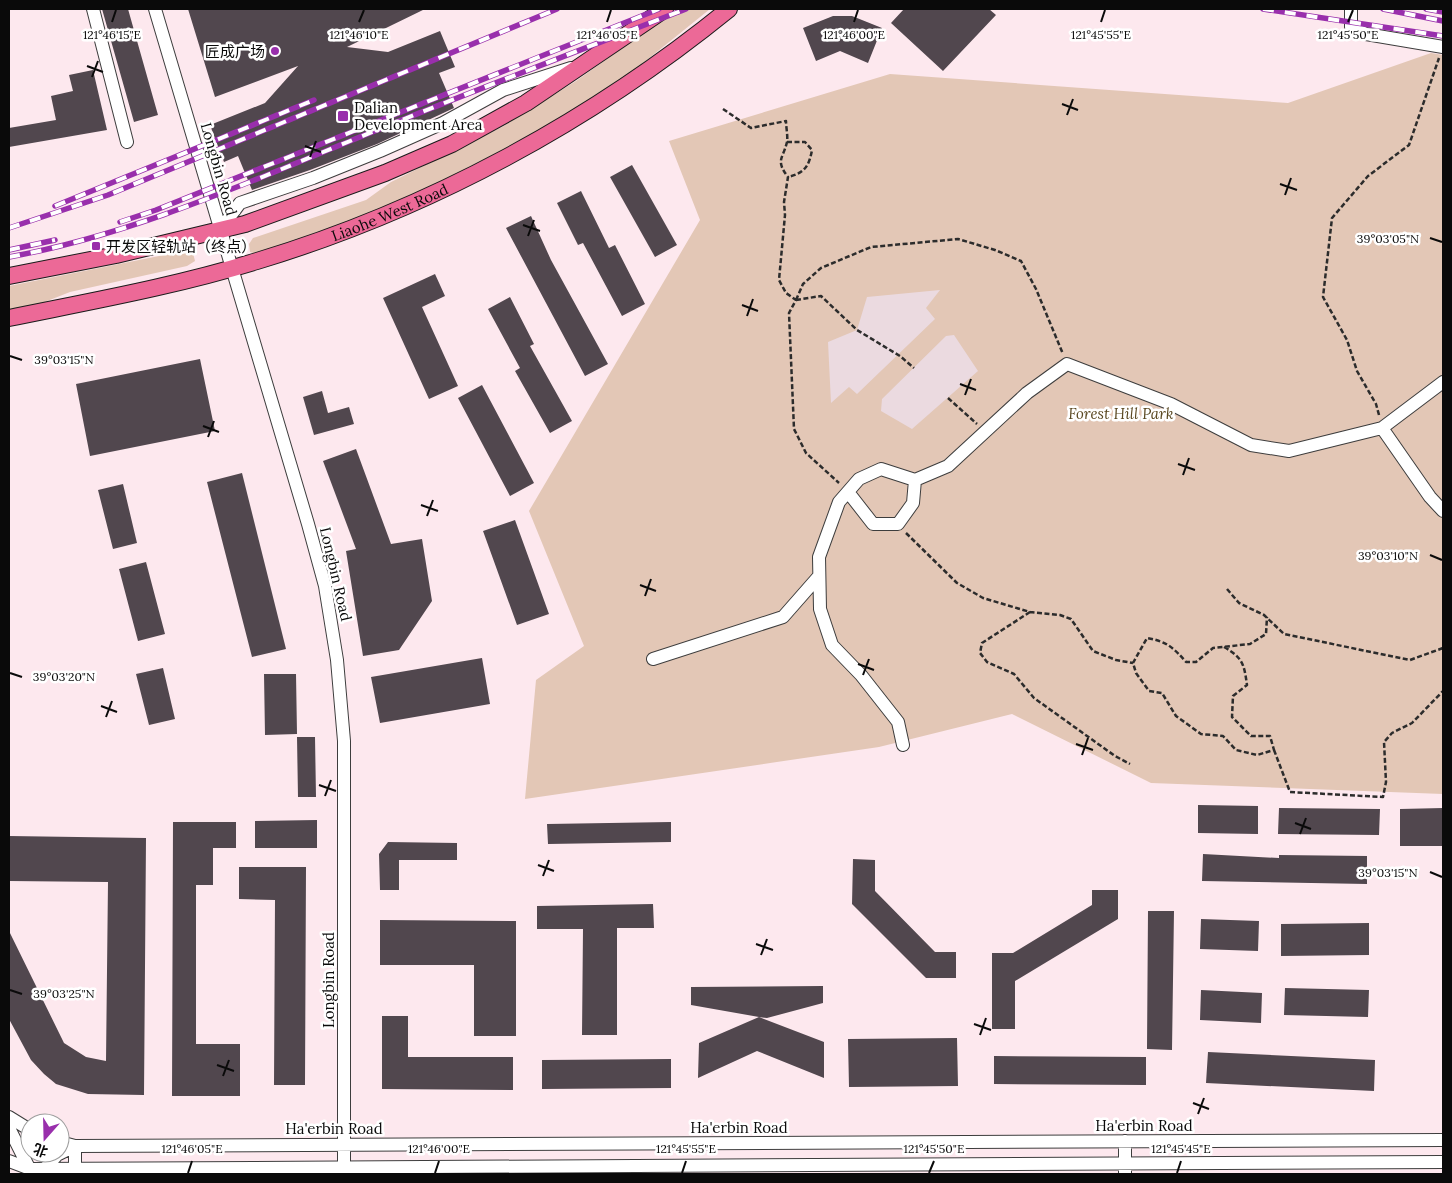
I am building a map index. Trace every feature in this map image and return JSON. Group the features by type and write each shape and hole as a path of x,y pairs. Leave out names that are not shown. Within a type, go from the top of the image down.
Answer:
{"main road":[{"path":"9,276 116,255 245,224 385,173 452,144 526,103 588,63 664,9"},
{"name":"Liaohe West Road","path":"9,318 124,295 232,268 322,240 467,178 544,138 606,100 729,9"}],"street":[{"path":"93,9 127,142"},
{"name":"Longbin Road","path":"155,9 318,560 325,586 338,660 344,741 344,1167"},
{"path":"1351,9 1351,27 1366,34 1442,51"},
{"path":"220,230 240,203 313,178 380,151 443,123 503,90 588,63"},
{"path":"903,745 898,722 861,675 832,644 820,609 819,557 838,502 859,479 881,469 915,480 948,466 1027,393 1067,364 1171,404 1251,445 1288,451 1382,428 1443,382"},
{"path":"1382,428 1430,497 1443,511"},
{"path":"848,492 873,524 898,524 913,503 915,480"},
{"path":"1430,497 1443,493"},
{"path":"653,659 783,617 819,576"},
{"path":"9,1117 20,1124"},
{"path":"9,1128 36,1172"},
{"name":"Ha'erbin Road","path":"36,1172 57,1155 75,1146 1443,1140"},
{"path":"1125,1141 1125,1169"},
{"path":"70,1145 75,1146 75,1169"},
{"path":"9,1160 36,1172 75,1169 344,1167 1125,1169 1443,1162"},
{"path":"137,1174 153,1168"}],"path":[{"path":"1382,428 1376,404 1357,371 1347,340 1323,297 1332,218 1368,176 1409,145 1442,51"},
{"path":"723,109 751,128 766,123 786,121 787,142 781,154 782,169 788,177 784,202 785,215 779,280 786,294 796,300 821,296 857,330 900,356 914,368"},
{"path":"787,142 805,142 812,150 810,164 801,174 788,177"},
{"path":"848,492 815,459 806,453 794,429 789,313 803,284 821,268 871,247 958,239 995,250 1021,261 1036,289 1067,364"},
{"path":"948,398 985,432"},
{"path":"898,524 957,583 983,598 1030,612 1060,615 1071,620 1093,650 1116,660 1133,663"},
{"path":"1227,589 1239,603 1267,617 1284,634 1410,660 1443,648"},
{"path":"1030,612 982,643 980,653 987,662 1014,674 1034,698 1115,756 1130,764"},
{"path":"1267,617 1266,634 1250,644 1213,648 1196,662 1186,662 1162,640 1148,638 1133,663 1136,673 1149,691 1162,693 1176,716 1201,734 1223,736 1236,750 1256,755 1274,750"},
{"path":"1224,647 1238,655 1244,667 1247,685 1233,696 1232,717 1251,736 1270,736 1290,792 1382,797 1386,782 1384,742 1392,733 1412,723 1443,691"}],"green space":[{"path":"677,9 710,9 627,76 545,128 423,191 331,229 256,254 250,252 249,244 253,238 366,200 391,182 502,127 576,81"},
{"name":"Forest Hill Park","path":"1431,53 1443,55 1443,794 1151,783 1012,714 879,747 525,799 536,680 584,646 529,511 700,220 669,141 890,74 1288,103"},
{"path":"184,251 193,253 195,261 187,266 70,292 37,305 9,311 9,286"}],"shaded area":[{"path":"940,290 926,308 935,319 857,394 849,387 831,403 828,342 857,330 867,297"},
{"path":"954,335 978,371 912,429 881,411 882,399 946,336"}],"building":[{"path":"102,9 128,9 158,115 134,122"},
{"path":"188,9 425,9 347,47 388,52 440,31 455,67 439,73 454,108 377,144 252,190 238,156 224,162 210,125 265,103 298,66 215,97"},
{"path":"904,9 989,9 996,15 943,71 891,23"},
{"path":"833,16 852,16 882,28 868,63 840,51 816,61 803,28"},
{"path":"93,70 107,130 9,147 9,128 56,120 51,96 73,91 69,75"},
{"path":"632,165 677,245 655,257 610,177"},
{"path":"581,191 609,248 615,245 645,304 622,316 583,243 578,245 557,203"},
{"path":"531,216 551,260 608,364 585,376 506,228"},
{"path":"435,274 445,296 422,307 458,386 429,399 383,298"},
{"path":"510,297 534,344 530,346 572,421 550,433 515,371 520,368 488,309"},
{"path":"200,359 215,431 90,456 76,384"},
{"path":"482,385 534,483 510,496 458,398"},
{"path":"322,391 328,413 349,407 354,424 314,435 303,397"},
{"path":"356,449 391,544 422,539 432,601 399,650 363,656 346,551 356,549 323,461"},
{"path":"242,473 286,649 252,657 207,482"},
{"path":"123,484 137,543 113,549 98,490"},
{"path":"515,520 549,614 517,625 483,531"},
{"path":"146,562 165,634 138,641 119,569"},
{"path":"482,658 490,704 380,723 371,677"},
{"path":"163,668 175,719 149,725 136,674"},
{"path":"264,674 296,674 297,734 265,735"},
{"path":"297,737 315,737 316,797 298,797"},
{"path":"1198,805 1258,806 1258,834 1198,833"},
{"path":"1279,808 1380,809 1379,835 1278,834"},
{"path":"1443,808 1443,846 1400,846 1400,809"},
{"path":"317,820 317,848 255,848 255,821"},
{"path":"173,822 236,822 236,848 213,848 213,885 196,885 196,1044 240,1044 240,1096 172,1096"},
{"path":"671,822 671,842 548,844 547,824"},
{"path":"9,836 146,838 144,1095 88,1094 56,1084 31,1060 9,1019 9,931 64,1043 86,1057 106,1061 108,882 9,881"},
{"path":"388,842 457,843 457,860 399,860 399,890 380,890 379,854"},
{"path":"1203,854 1279,858 1279,855 1367,856 1367,884 1202,881"},
{"path":"853,859 875,860 875,891 935,952 956,952 956,978 926,978 852,904"},
{"path":"239,867 306,867 305,1085 274,1085 275,900 239,899"},
{"path":"1092,890 1118,890 1118,919 1015,981 1015,1029 992,1029 992,953 1013,953 1092,905"},
{"path":"653,904 654,928 617,928 617,1035 582,1035 583,929 537,929 537,906"},
{"path":"1148,911 1174,911 1172,1050 1147,1049"},
{"path":"1201,919 1259,921 1258,951 1200,949"},
{"path":"380,920 516,921 516,1036 474,1036 474,965 380,965"},
{"path":"1369,923 1369,955 1281,956 1281,924"},
{"path":"823,986 823,1003 767,1018 691,1005 691,987"},
{"path":"1285,988 1369,990 1368,1017 1284,1015"},
{"path":"1201,990 1262,993 1261,1023 1200,1020"},
{"path":"382,1016 408,1016 408,1057 513,1057 513,1090 382,1089"},
{"path":"759,1017 824,1042 824,1078 757,1051 698,1078 699,1043"},
{"path":"957,1038 958,1086 849,1087 848,1039"},
{"path":"1208,1052 1375,1060 1374,1091 1206,1083"},
{"path":"994,1056 1146,1057 1146,1085 994,1084"},
{"path":"671,1059 671,1088 542,1089 542,1060"}],"railway":[{"path":"9,228 108,195 557,9"},
{"path":"120,222 156,210 659,9"},
{"path":"9,257 54,248 98,236 185,207 479,89 686,9"},
{"path":"1263,9 1443,36"},
{"path":"1383,9 1443,21"},
{"path":"1426,9 1443,12"},
{"path":"55,206 314,100"},
{"path":"9,250 55,240"}],"place":[{"name":"匠成广场","path":"275,51"},
{"name":"Dalian Development Area","path":"343,116"},
{"name":"开发区轻轨站（终点）","path":"96,246"}]}
